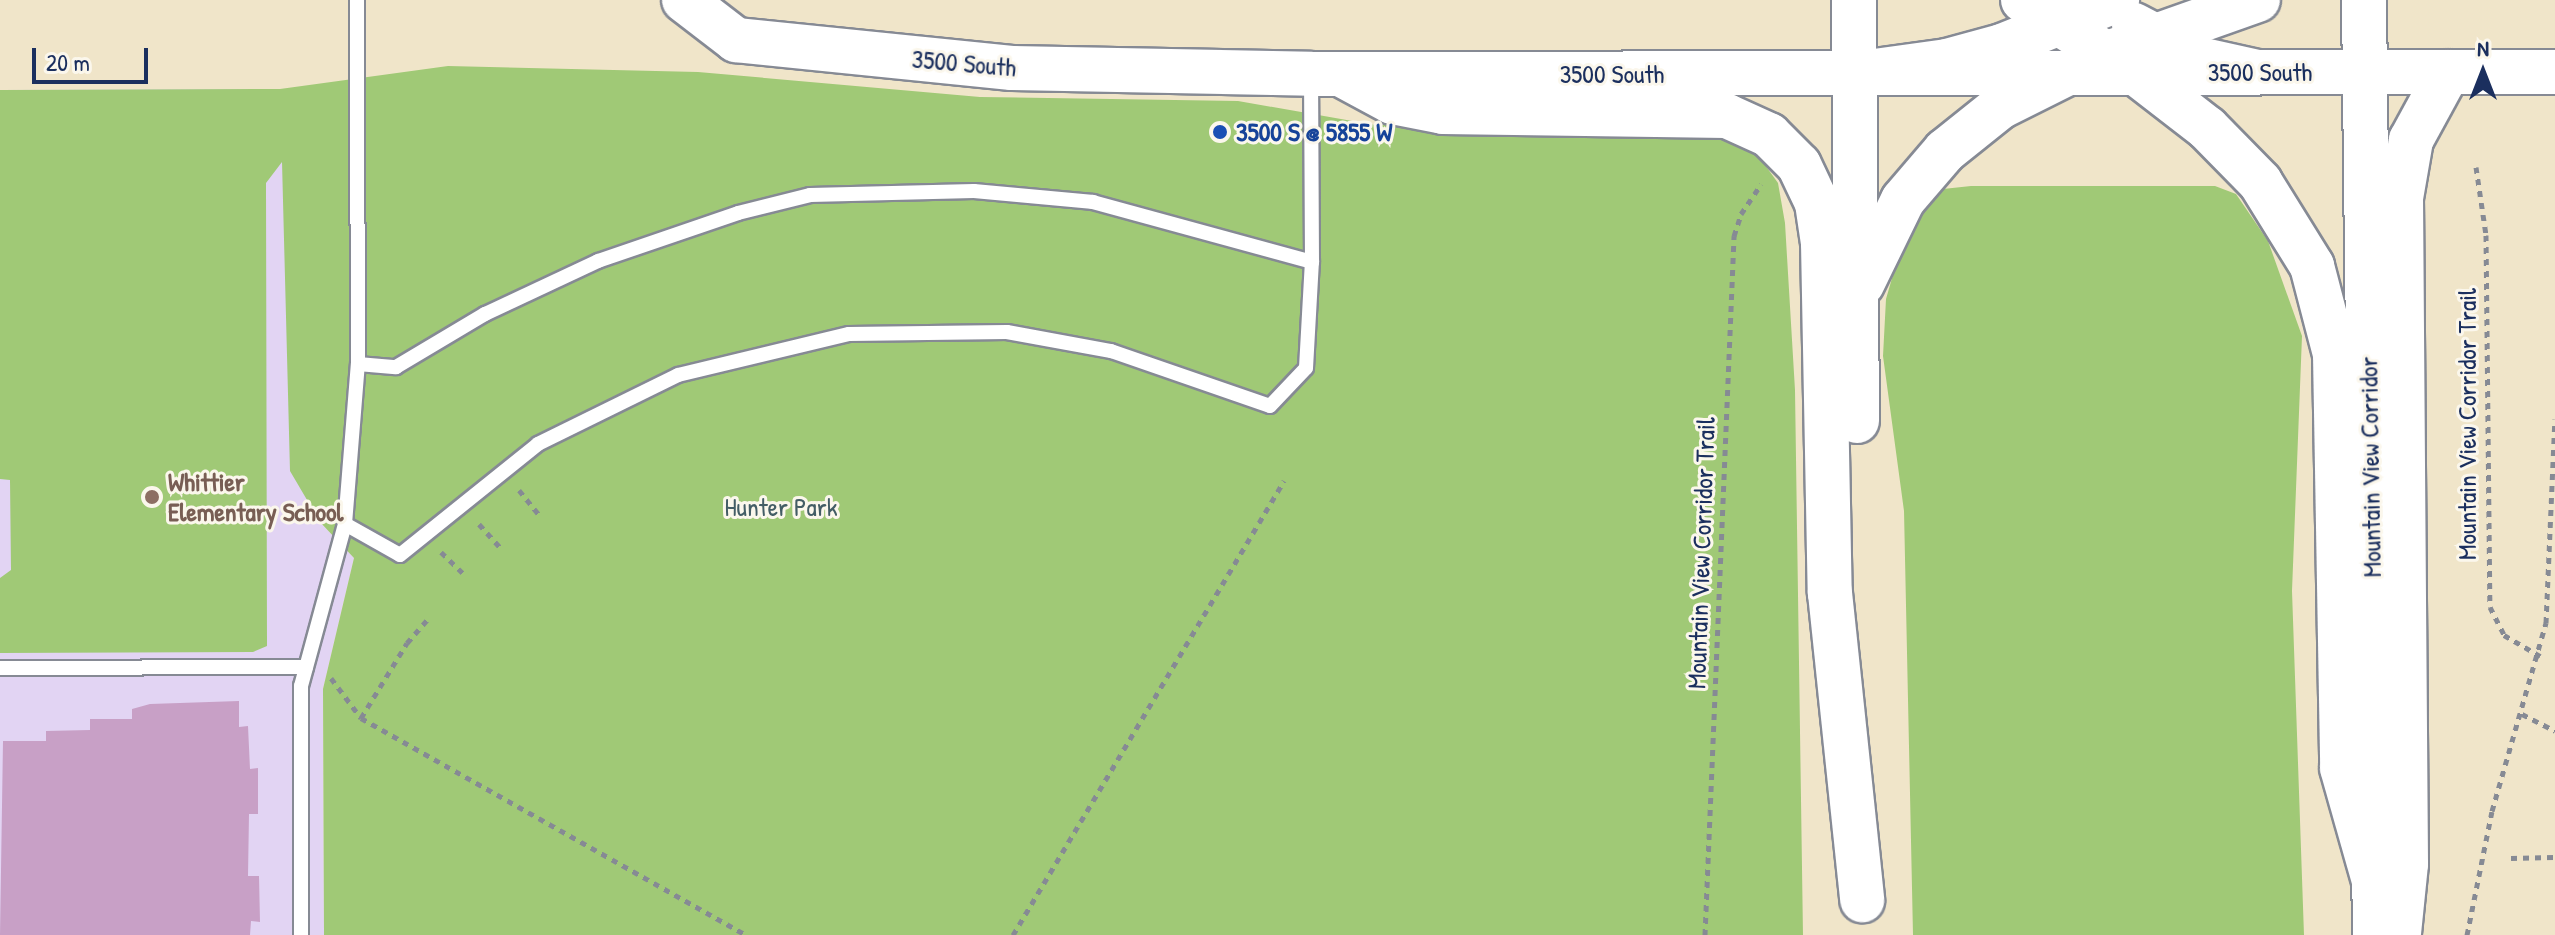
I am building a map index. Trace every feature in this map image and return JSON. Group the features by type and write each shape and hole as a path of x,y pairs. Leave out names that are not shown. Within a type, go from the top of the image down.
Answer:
{"main road":[{"name":"3500 South","path":"684,0 736,40 1012,68 1326,74 2068,73"},
{"path":"1854,0 1862,917"},
{"path":"2023,0 2096,7 2131,54 2260,182 2299,239 2322,294 2336,384 2342,768 2375,885"},
{"path":"1856,305 1883,233 1923,175 2000,107 2068,73 2131,54 2258,0"},
{"name":"Mountain View Corridor","path":"2364,0 2375,935"},
{"path":"1853,74 1947,61 2096,7"},
{"name":"3500 South","path":"2131,54 2258,72 2555,72"},
{"path":"2399,935 2406,864 2401,198 2411,140 2448,72"},
{"path":"1326,74 1392,102 1443,112 1727,116 1769,135 1799,165 1817,203 1823,243 1830,593 1862,917"}],"lane":[{"path":"301,935 301,686 345,524 358,364 357,0"},
{"path":"345,524 400,555 538,444 678,375 849,334 1007,332 1111,351 1270,406 1306,368 1326,74"},
{"path":"358,364 396,367 485,314 598,261 738,213 810,195 974,191 1093,202 1312,262"},
{"path":"0,668 306,667"}],"path":[{"name":"Mountain View Corridor Trail","path":"2476,167 2486,235 2490,607 2504,635 2540,656"},
{"name":"Mountain View Corridor Trail","path":"1705,935 1734,236 1741,214 1763,182"},
{"path":"2467,935 2492,811 2540,656 2552,577 2555,419"},
{"path":"1013,935 1284,481"},
{"path":"361,718 429,618"},
{"path":"331,678 361,718 746,935"},
{"path":"2522,714 2555,731"},
{"path":"2511,858 2555,857"}],"shaded area":[{"name":"Whittier Elementary School","path":"280,89 320,522 354,558 323,689 324,935 0,935 0,90"}],"green space":[{"name":"Hunter Park","path":"448,66 698,72 980,97 1238,101 1375,125 1703,127 1755,151 1778,183 1785,223 1795,390 1803,935 324,935 323,689 354,558 320,522 290,471 282,162 266,183 267,646 253,652 0,653 0,578 11,570 10,480 0,479 0,90 280,89"},
{"path":"1971,186 2215,186 2236,194 2268,241 2302,336 2292,591 2304,935 1913,935 1904,511 1883,356 1886,299 1899,254 1925,210 1943,189"}],"building":[{"path":"239,701 239,727 248,726 250,769 258,768 258,814 249,814 248,876 259,876 260,922 251,921 250,935 0,935 3,741 46,741 46,731 90,730 90,719 132,719 132,709 150,704"}],"place":[{"name":"3500 S @ 5855 W","path":"1220,132"},
{"name":"Whittier Elementary School","path":"152,497"}]}
